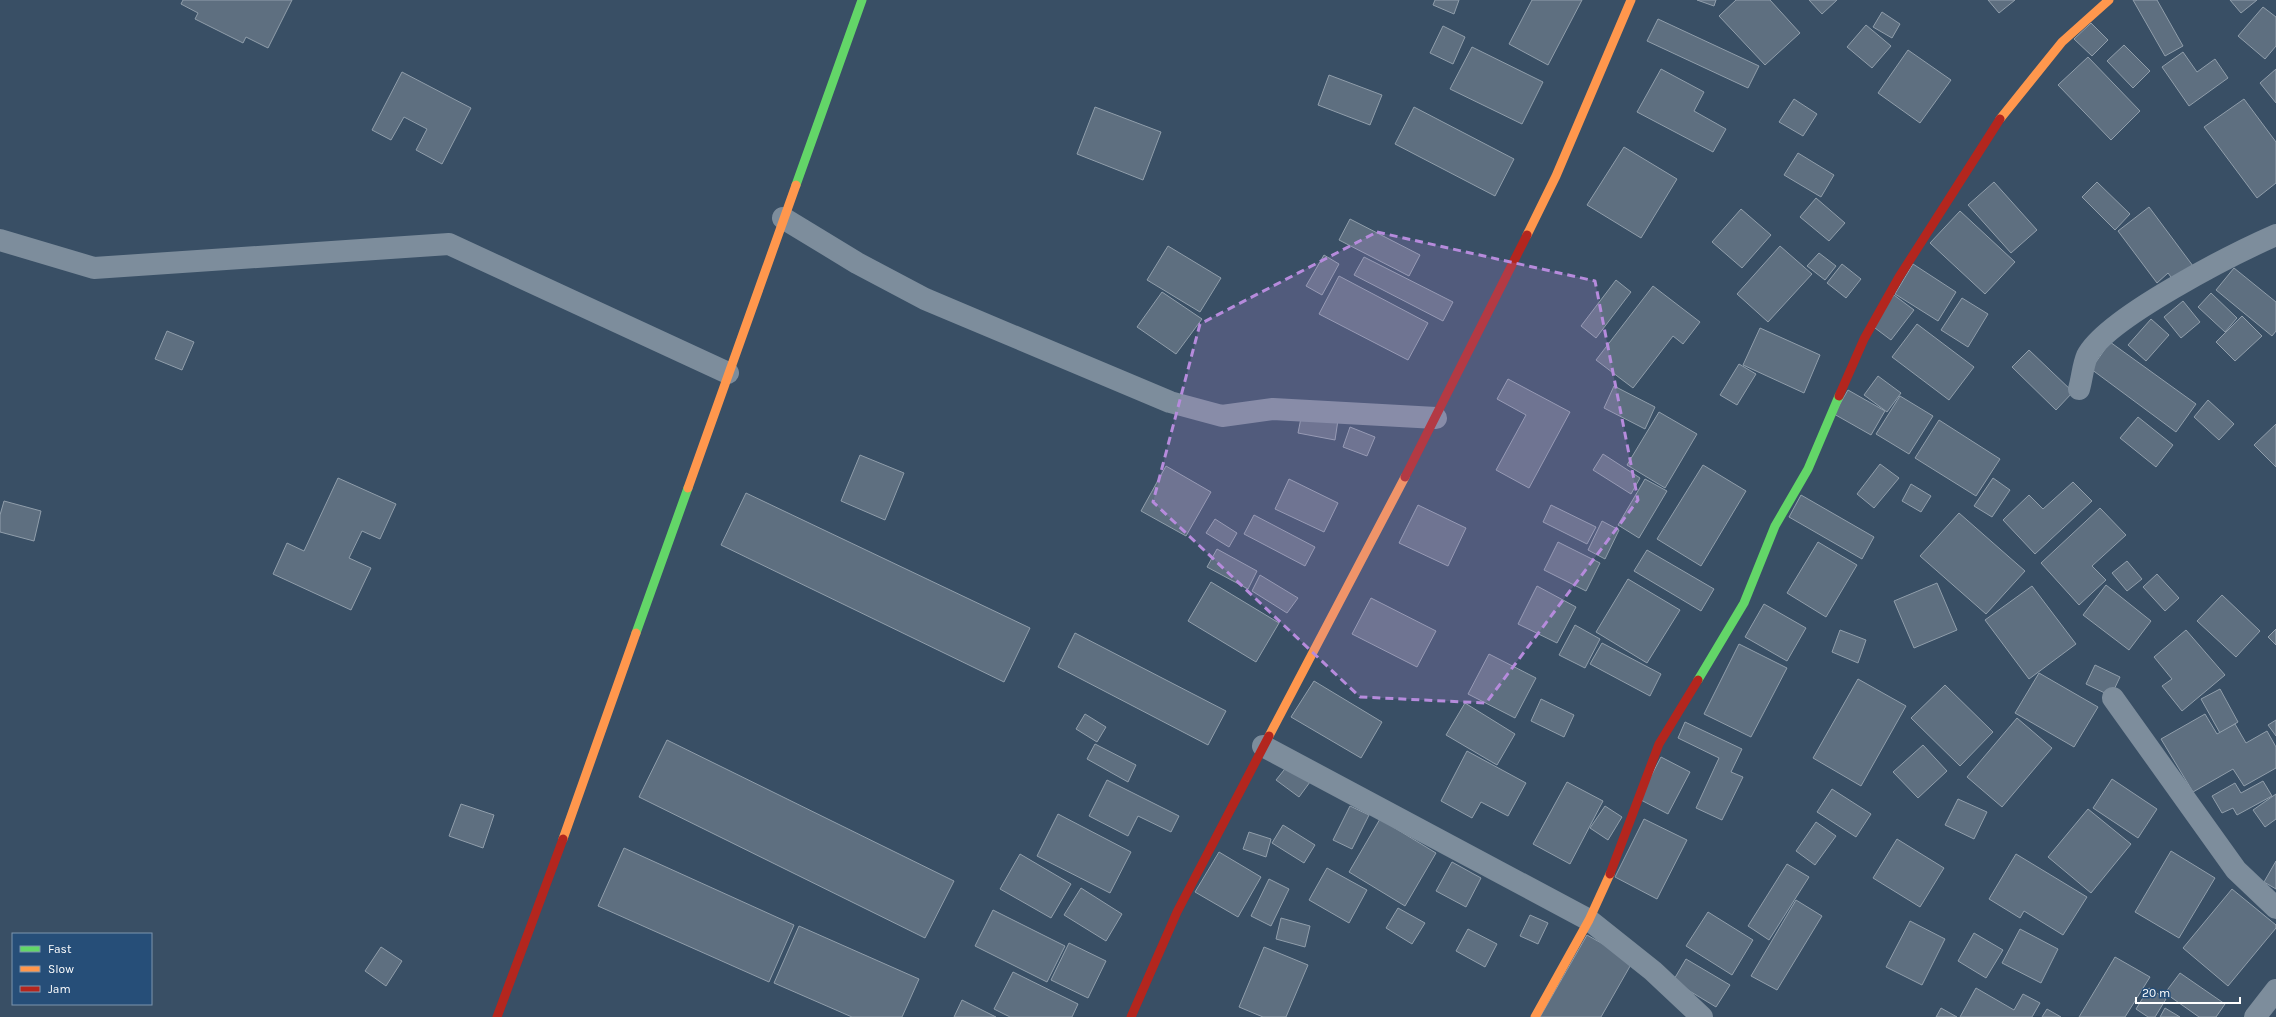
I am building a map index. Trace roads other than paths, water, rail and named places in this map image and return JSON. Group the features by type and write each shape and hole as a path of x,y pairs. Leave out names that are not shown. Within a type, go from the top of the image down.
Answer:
{"street":[{"path":"497,1017 549,879 728,372 862,0"},
{"path":"1131,1017 1177,912 1436,418 1556,176 1631,0"},
{"path":"1535,1017 1589,920 1609,878 1659,744 1744,603 1775,526 1808,469 1864,339 1899,277 1966,169 2009,105 2062,42 2109,0"},
{"path":"783,218 857,263 925,299 1004,331 1075,364 1170,402 1222,416 1273,409 1436,418"},
{"path":"2079,389 2087,356 2102,338 2126,317 2236,253 2276,235"},
{"path":"0,240 94,268 449,244 728,372"},
{"path":"2113,698 2236,870 2276,908"},
{"path":"1263,746 1589,920 1653,971 1702,1017"},
{"path":"2255,1017 2276,990"}]}
